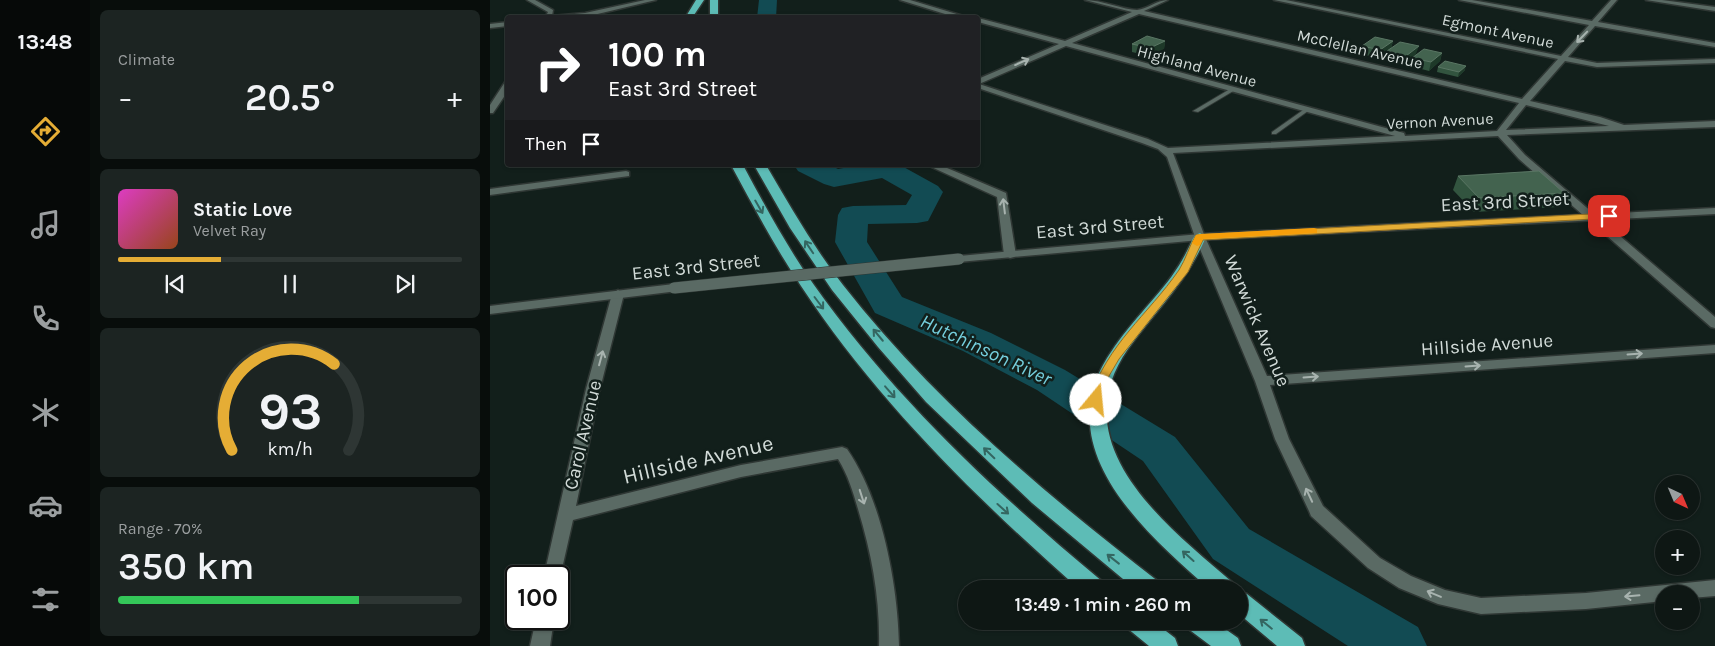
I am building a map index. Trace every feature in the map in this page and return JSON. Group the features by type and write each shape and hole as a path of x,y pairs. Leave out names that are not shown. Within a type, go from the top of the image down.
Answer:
{"highway":[{"path":"690,15 700,0"},
{"path":"699,15 700,0"},
{"path":"714,0 714,15"},
{"path":"738,167 754,200 798,272 875,376 966,473 1084,580"},
{"path":"761,167 786,212 825,270 908,370 1021,483 1140,580"},
{"path":"1200,237 1185,269 1120,349 1103,376 1096,396 1095,410 1100,443 1111,468 1135,501 1183,551 1214,580"},
{"path":"1248,608 1294,646"},
{"path":"1147,630 1167,646"},
{"path":"1208,630 1230,646"}],"street":[{"path":"532,0 551,11 550,15"},
{"path":"564,15 640,0"},
{"path":"576,15 653,0"},
{"path":"903,0 956,15"},
{"name":"McClellan Avenue","path":"1088,0 1524,102 1624,128"},
{"path":"980,81 1165,0"},
{"name":"Egmont Avenue","path":"1277,0 1561,58 1608,65 1715,61"},
{"path":"1462,0 1715,45"},
{"path":"1614,0 1595,24 1561,58 1503,126 1500,133 1522,157 1715,324"},
{"path":"1649,0 1715,9"},
{"name":"Highland Avenue","path":"980,21 1410,138"},
{"path":"490,26 505,24"},
{"path":"980,87 1145,140 1167,151"},
{"path":"490,110 505,88"},
{"name":"Vernon Avenue","path":"1167,151 1500,133 1715,124"},
{"name":"Warwick Avenue","path":"1167,151 1171,156 1200,237 1262,381 1282,439 1317,511 1374,563 1405,582 1444,598 1481,606 1569,602 1715,588"},
{"path":"937,167 1002,195 1010,254"},
{"path":"490,192 626,174"},
{"name":"East 3rd Street","path":"490,310 674,288 1200,237 1715,211"},
{"name":"Carol Avenue","path":"555,565 593,389 618,294"},
{"name":"Hillside Avenue","path":"1262,381 1715,349"},
{"name":"Hillside Avenue","path":"565,515 741,470 842,453 853,469 882,556 890,609 889,646"},
{"path":"540,646 543,630"}],"lane":[{"path":"1196,111 1232,90"},
{"path":"1274,133 1306,110"}],"building":[{"path":"1147,36 1165,41 1150,48 1132,44"},
{"path":"1375,37 1393,41 1380,50 1362,46"},
{"path":"1400,42 1419,46 1406,56 1387,51"},
{"path":"1424,49 1442,53 1431,62 1412,58"},
{"path":"1445,61 1466,66 1459,72 1438,67"},
{"path":"1539,171 1564,193 1479,198 1458,176"}],"waterway":[{"name":"Hutchinson River","path":"766,15 768,0"},
{"name":"Hutchinson River","path":"812,167 834,178 886,169 928,192 917,214 853,215 851,242 888,305 977,342 1051,380 1159,449 1231,544 1398,646"}],"slow traffic":[{"path":"1197,243 1200,237 1314,231"}],"route":[{"path":"1096,400 1103,376 1114,357 1185,269 1200,237 1609,216"}]}
